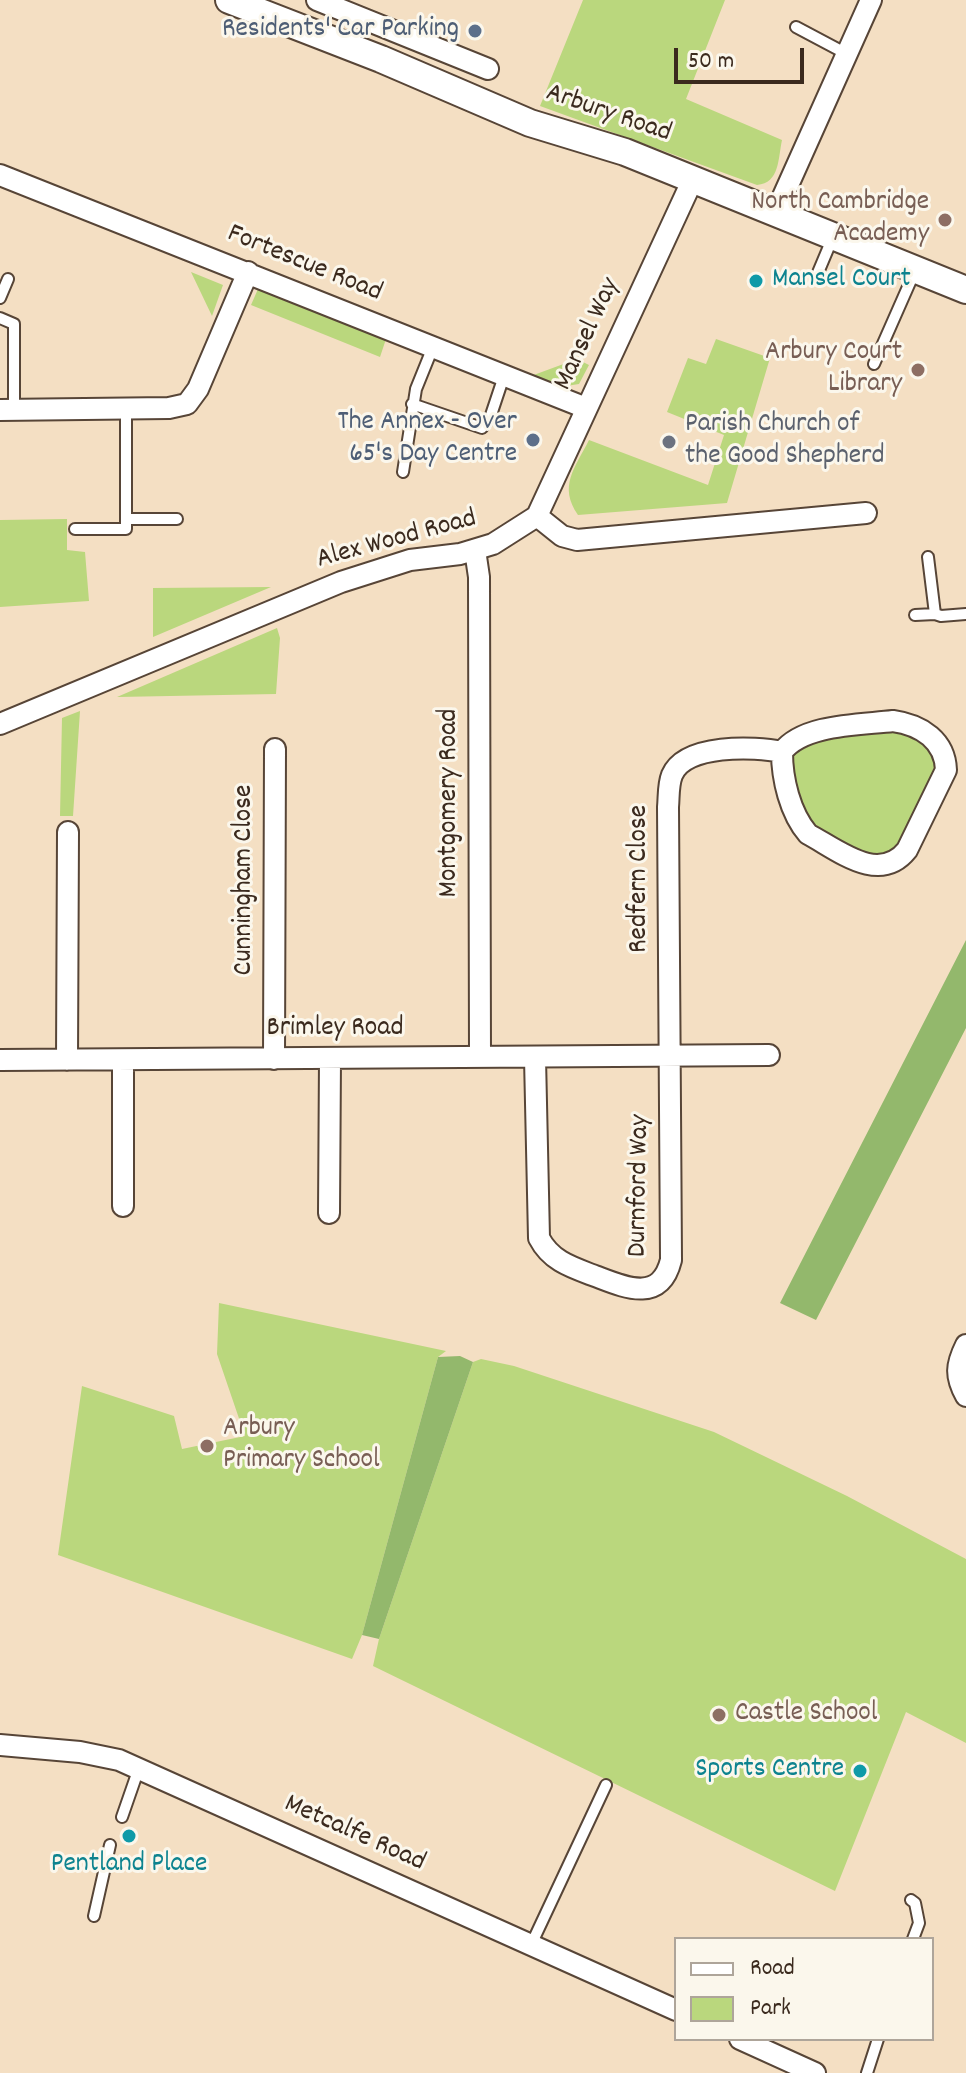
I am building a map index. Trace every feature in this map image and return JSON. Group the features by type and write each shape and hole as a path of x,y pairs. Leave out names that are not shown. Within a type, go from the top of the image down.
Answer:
{"street":[{"name":"Arbury Road","path":"229,0 381,59 530,123 625,152 962,285"},
{"path":"317,0 488,69"},
{"path":"776,212 871,0"},
{"name":"Fortescue Road","path":"0,175 586,408"},
{"name":"Mansel Way","path":"537,516 693,179"},
{"path":"7,410 179,407 192,398 248,272"},
{"path":"537,516 562,536 577,540 866,513"},
{"name":"Alex Wood Road","path":"0,724 341,582 410,560 475,550 512,534 537,516"},
{"name":"Montgomery Road","path":"475,550 479,577 480,1057"},
{"path":"893,721 906,723 940,745 946,770 907,850 890,865 869,866 808,834 801,826 782,769 782,752 788,744 812,732 893,721"},
{"name":"Redfern Close","path":"670,1056 668,807 671,776 685,759 701,753 756,747 782,752"},
{"name":"Cunningham Close","path":"274,1059 275,749"},
{"path":"67,1060 68,832"},
{"name":"Brimley Road","path":"0,1060 769,1055"},
{"name":"Durnford Way","path":"535,1058 539,1238 553,1257 565,1265 630,1290 651,1288 663,1279 671,1260 670,1056"},
{"path":"329,1213 330,1059"},
{"path":"123,1060 123,1206"},
{"path":"962,1388 957,1363 966,1345"},
{"name":"Metcalfe Road","path":"0,1745 80,1752 119,1760 674,2009"},
{"path":"744,2041 815,2073"}],"lane":[{"path":"796,27 845,53"},
{"path":"817,275 833,236"},
{"path":"874,364 916,269"},
{"path":"0,298 8,279"},
{"path":"0,318 14,324 7,410"},
{"path":"403,472 412,404 433,347"},
{"path":"412,404 482,428 490,418 504,376"},
{"path":"75,529 126,529 126,408"},
{"path":"126,519 177,519"},
{"path":"928,557 935,614"},
{"path":"915,615 966,614"},
{"path":"122,1817 139,1768"},
{"path":"531,1945 606,1785"},
{"path":"94,1916 110,1845"},
{"path":"911,1900 915,1903 919,1923 914,1937"},
{"path":"867,2073 877,2041"}],"green space":[{"path":"583,0 725,0 686,99 782,140 777,168 770,180 757,185 540,106"},
{"path":"191,272 223,285 212,316"},
{"path":"258,289 386,339 380,357 251,305"},
{"path":"716,339 770,358 727,503 578,515 572,505 569,486 574,468 589,440 708,485 724,435 667,412 688,358 706,364"},
{"path":"577,359 589,365 579,384 566,386 566,392 531,376"},
{"path":"67,519 67,550 85,552 89,601 0,607 0,520"},
{"path":"271,587 153,637 153,588"},
{"path":"277,628 280,638 276,694 117,697"},
{"path":"80,711 73,816 60,816 62,718"},
{"path":"897,727 934,749 937,770 900,851 866,858 802,820 788,761 804,740"},
{"path":"966,940 966,1028 816,1320 780,1303"},
{"name":"Arbury Primary School","path":"219,1303 446,1351 438,1357 362,1635 352,1659 58,1555 82,1386 174,1416 182,1449 245,1436 217,1354"},
{"path":"460,1356 473,1362 379,1639 362,1635 438,1357"},
{"name":"Castle School","path":"481,1359 514,1366 714,1432 847,1496 966,1559 966,1743 906,1712 835,1891 373,1666 379,1639 473,1362"}],"place":[{"name":"Residents' Car Parking","path":"475,31"},
{"name":"North Cambridge Academy","path":"945,220"},
{"name":"Mansel Court","path":"756,281"},
{"name":"Arbury Court Library","path":"918,370"},
{"name":"The Annex - Over 65's Day Centre","path":"533,440"},
{"name":"Parish Church of the Good Shepherd","path":"669,442"},
{"name":"Arbury Primary School","path":"207,1446"},
{"name":"Castle School","path":"719,1715"},
{"name":"Sports Centre","path":"860,1771"},
{"name":"Pentland Place","path":"129,1836"}]}
